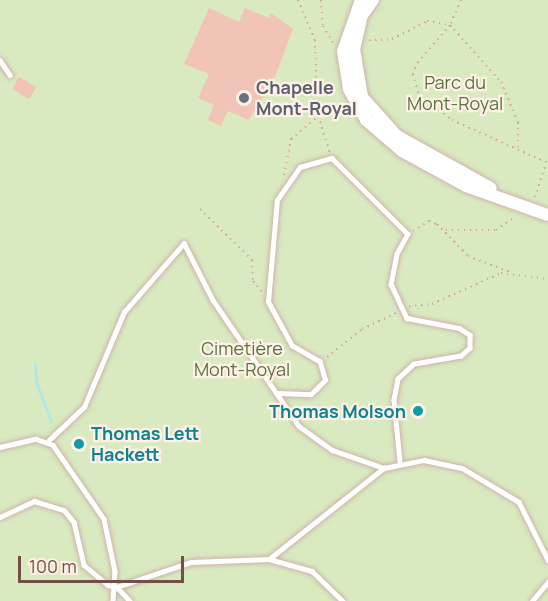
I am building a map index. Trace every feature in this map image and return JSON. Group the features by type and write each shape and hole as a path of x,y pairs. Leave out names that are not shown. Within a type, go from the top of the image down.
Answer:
{"street":[{"path":"361,0 343,51 356,106 384,137 466,186 548,215"},
{"path":"373,0 355,39 359,89 387,129 475,180 548,209"}],"lane":[{"path":"0,60 10,75"},
{"path":"278,393 310,394 323,387 320,362 292,346 265,293 269,238 285,183 309,162 332,158 408,234 392,274 401,309 420,323 465,330 471,341 461,356 414,364 398,379 394,400 400,461"},
{"path":"0,447 49,440 84,406 124,312 184,243 213,300 295,421 322,444 384,468"},
{"path":"49,440 104,519 117,587 113,601"},
{"path":"269,560 384,468 400,461 450,463 509,495 526,511 548,560"},
{"path":"0,518 27,503 56,505 74,522 84,565 97,579 117,587 130,601"},
{"path":"117,587 191,562 269,560 312,571 342,601"},
{"path":"532,601 548,582"}],"path":[{"path":"298,0 315,40 318,116 332,158"},
{"path":"321,0 322,26 343,51"},
{"path":"461,0 450,25 418,62 413,74 419,96 452,120 547,163 538,194"},
{"path":"355,39 392,39 427,21 450,25 501,82 518,122 518,149"},
{"path":"285,183 291,140 318,116"},
{"path":"200,209 243,248 252,260 257,291 265,293"},
{"path":"446,230 496,230 515,218"},
{"path":"408,234 429,221 446,230 468,256 510,273 548,279"},
{"path":"320,362 362,329 382,324 401,309 432,304 478,280 510,273"}],"green space":[{"name":"Cimetière Mont-Royal","path":"0,0 548,0 548,601 0,601"}],"building":[{"path":"209,8 239,22 245,8 269,18 271,13 293,29 271,87 264,84 266,92 249,120 228,111 221,126 208,120 214,105 198,98 209,74 184,64"},
{"path":"19,77 36,87 29,99 12,89"}],"waterway":[{"path":"35,364 36,382 51,421"}],"place":[{"name":"Chapelle Mont-Royal","path":"244,98"},
{"name":"Thomas Molson","path":"418,411"},
{"name":"Thomas Lett Hackett","path":"79,444"}],"park label":[{"name":"Parc du Mont-Royal","path":"455,94"}]}
